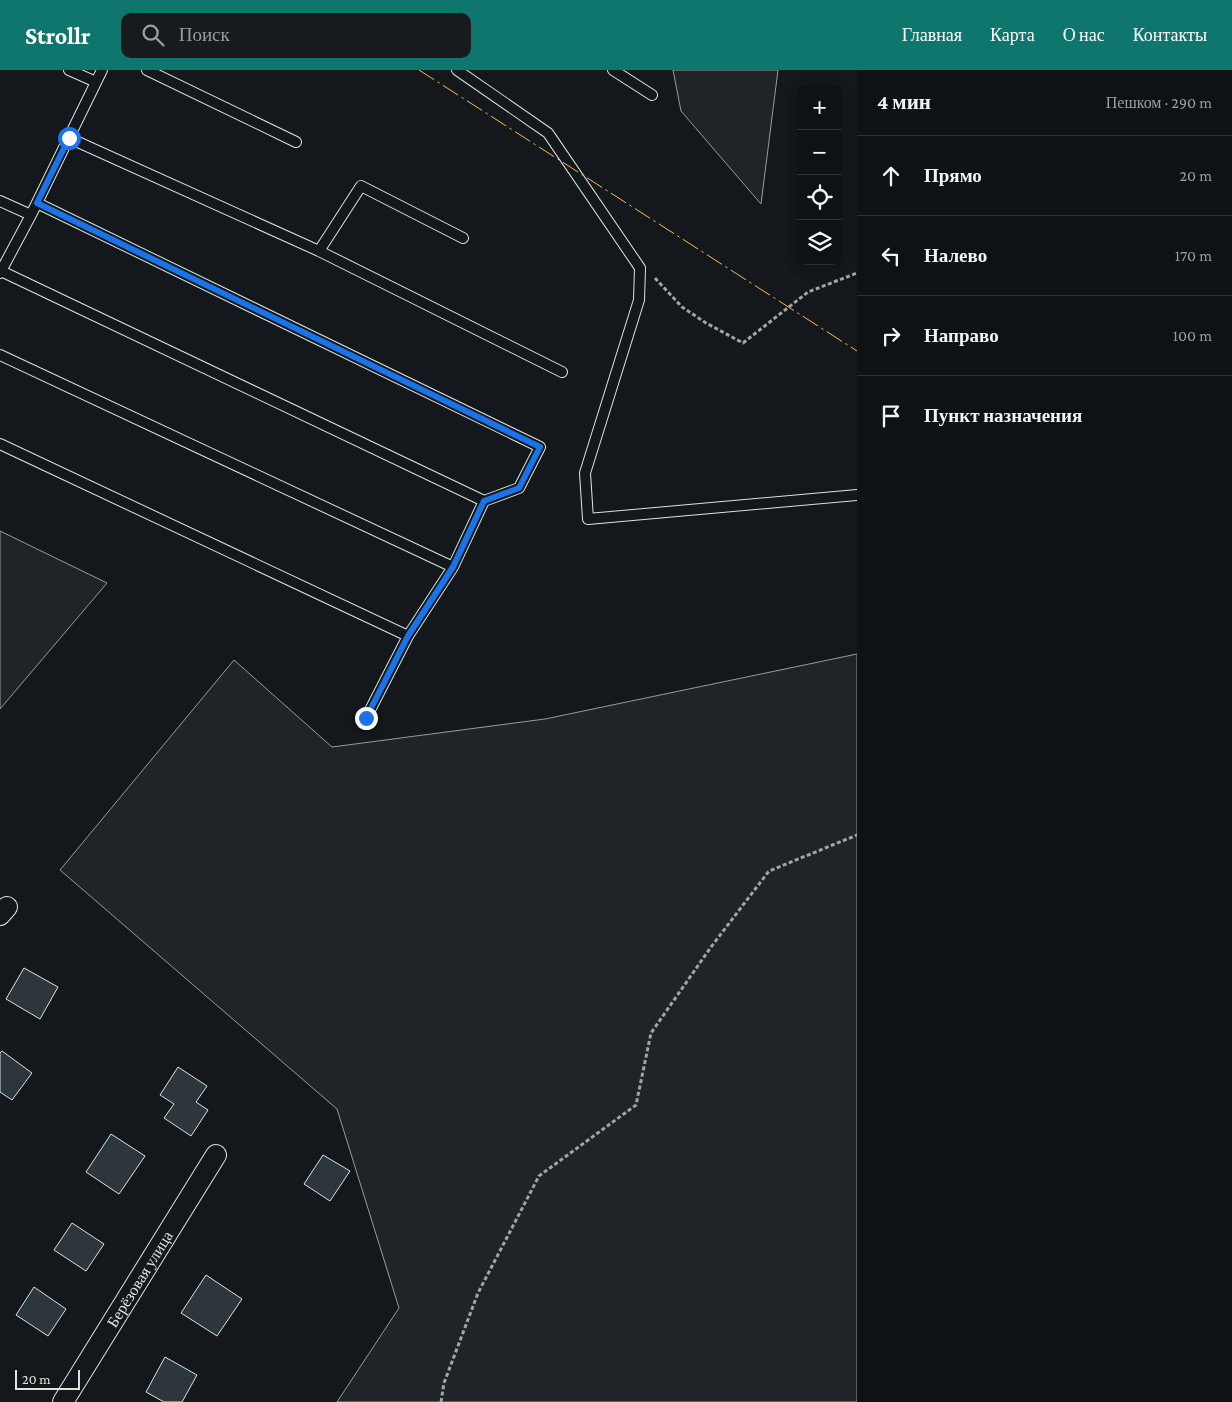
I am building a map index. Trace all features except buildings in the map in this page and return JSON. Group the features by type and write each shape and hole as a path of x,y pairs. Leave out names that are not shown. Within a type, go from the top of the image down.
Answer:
{"street":[{"name":"Берёзовая улица","path":"63,1402 216,1155"}],"lane":[{"path":"68,70 96,82"},
{"path":"102,70 31,215 0,272 484,501"},
{"path":"147,70 296,142"},
{"path":"457,70 548,133 640,268 639,300 584,473 588,519 857,495"},
{"path":"612,70 652,96"},
{"path":"69,138 319,252 562,372"},
{"path":"319,252 361,186 463,238"},
{"path":"0,201 31,215"},
{"path":"37,203 540,447 519,488 484,501 453,567 408,636 366,718"},
{"path":"0,354 453,567"},
{"path":"0,444 408,636"}],"path":[{"path":"682,307 706,323 743,343 808,292 857,273"},
{"path":"441,1402 444,1383 478,1293 539,1176 636,1105 651,1033 711,948 769,871 857,835"}],"shaded area":[{"path":"673,70 778,70 761,204 681,111"},
{"path":"0,531 107,583 0,709"},
{"path":"857,654 857,1402 337,1402 399,1308 337,1109 60,870 234,660 332,747 545,719"}],"power":[{"path":"419,70 857,351"}],"route":[{"path":"69,138 37,203 540,447 519,488 484,501 453,567 408,636 366,718"}]}
